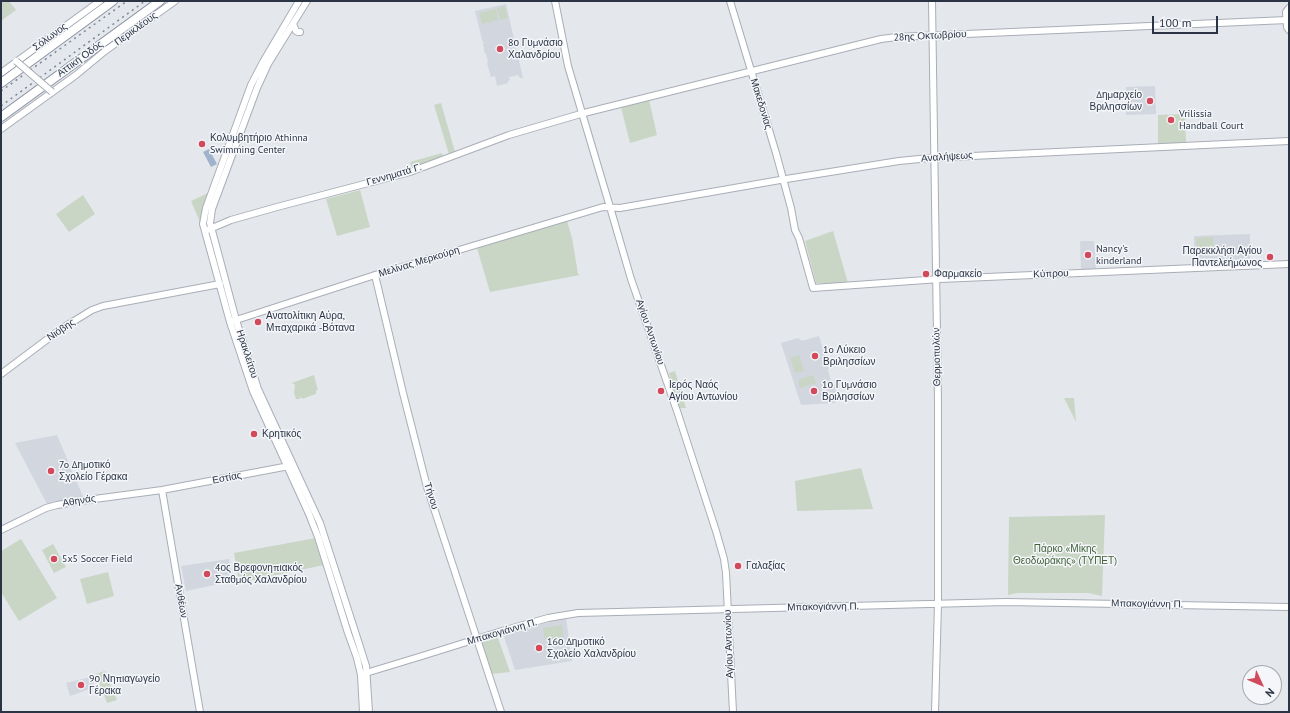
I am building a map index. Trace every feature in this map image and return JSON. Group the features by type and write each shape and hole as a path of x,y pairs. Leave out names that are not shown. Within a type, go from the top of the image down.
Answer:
{"highway":[{"path":"1,83 113,1"},
{"name":"Αττική Οδός","path":"1,117 160,1"}],"street":[{"name":"Σόλωνος","path":"1,73 100,1"},
{"name":"Περικλέους","path":"1,129 105,51 176,1"},
{"name":"Ηρακλείτου","path":"233,321 208,229 203,221 206,208 249,91 262,62 299,1"},
{"name":"Ηρακλείτου","path":"307,1 268,64 257,88 212,209 208,229 220,284 258,389 313,523 356,655 361,675 363,712"},
{"name":"Αγίου Αντωνίου","path":"555,1 566,59 631,279 664,372 724,559 728,609 732,712"},
{"name":"Μακεδονίας","path":"730,1 791,208 799,228 799,238 813,288"},
{"name":"Θερμοπυλών","path":"932,1 936,279 938,604 935,712"},
{"path":"1289,8 1286,12 1287,27 1289,30"},
{"name":"28ης Οκτωβρίου","path":"582,114 874,40 897,37 1287,20"},
{"path":"293,24 296,30 300,32"},
{"path":"16,62 52,92"},
{"name":"Γεννηματά Γ.","path":"208,229 288,204 410,172 509,135 582,114"},
{"name":"Αναλήψεως","path":"610,208 619,208 783,179 899,161 934,158 1289,141"},
{"name":"Μελίνας Μερκούρη","path":"233,321 375,275 603,207 610,208"},
{"name":"Κύπρου","path":"813,288 936,279 1289,264"},
{"name":"Τήνου","path":"375,275 427,487 501,712"},
{"name":"Νιόβης","path":"1,374 61,329 92,310 103,306 220,284"},
{"name":"Ηρακλείτου","path":"289,466 320,523 363,656 366,672 369,712"},
{"name":"Εστίας","path":"162,490 289,466"},
{"name":"Αθηνάς","path":"1,530 52,506 162,490"},
{"name":"Ανθέων","path":"162,490 200,712"},
{"name":"Μπακογιάννη Π.","path":"366,672 548,618 578,613 1021,602 1289,607"},
{"path":"356,655 363,671 366,672"}],"shaded area":[{"name":"8ο Γυμνάσιο Χαλανδρίου","path":"506,4 523,78 520,78 518,75 509,77 510,80 508,83 497,86 495,76 491,77 485,54 484,43 475,11"},
{"path":"1155,86 1156,114 1126,115 1126,87"},
{"path":"1250,234 1250,263 1194,263 1194,236"},
{"path":"1080,241 1094,241 1096,269 1081,269"},
{"path":"819,336 829,368 828,370 831,381 833,381 839,399 835,403 801,405 781,343 798,338 802,341"},
{"name":"7o Δημοτικό Σχολείο Γέρακα","path":"57,435 84,499 48,506 15,443"},
{"name":"4ος Βρεφονηπιακός Σταθμός Χαλανδρίου","path":"229,559 233,581 186,591 181,566"},
{"name":"16ο Δημοτικό Σχολείο Χαλανδρίου","path":"566,618 572,661 515,670 503,634"},
{"name":"9ο Νηπιαγωγείο Γέρακα","path":"91,677 95,687 70,696 66,683"}],"green space":[{"path":"1,1 9,1 16,10 1,21"},
{"path":"505,6 508,18 500,20 497,8"},
{"path":"496,9 498,20 482,24 479,13"},
{"path":"649,100 657,135 630,143 621,107"},
{"path":"441,103 455,152 449,154 434,105"},
{"path":"1185,114 1186,143 1158,144 1158,115"},
{"path":"442,153 443,156 412,169 410,162"},
{"path":"360,190 370,227 337,236 326,199"},
{"path":"208,193 203,209 200,222 191,201"},
{"path":"83,195 95,214 69,232 56,214"},
{"path":"567,221 572,238 578,274 580,275 490,292 477,248"},
{"path":"833,231 848,283 816,283 805,241"},
{"path":"1213,237 1214,250 1197,251 1196,238"},
{"path":"799,355 804,371 795,373 790,358"},
{"path":"675,371 686,408 679,408 669,373"},
{"path":"314,375 318,391 316,390 316,394 302,399 300,397 300,399 296,399 294,393 295,385 292,383"},
{"path":"813,375 816,383 800,388 798,380"},
{"path":"1064,398 1074,398 1076,422"},
{"path":"861,468 873,509 797,511 795,481"},
{"name":"Πάρκο «Μίκης Θεοδωράκης» (ΤΥΠΕΤ)","path":"1105,515 1102,596 1088,593 1017,593 1008,595 1009,517"},
{"path":"316,538 324,565 239,583 234,553"},
{"path":"21,539 57,598 19,621 1,592 1,551"},
{"name":"5x5 Soccer Field","path":"53,544 66,567 54,573 42,550"},
{"path":"108,572 114,596 87,604 80,579"},
{"path":"562,625 563,637 545,640 543,628"},
{"path":"497,635 510,672 491,674 480,640"},
{"path":"105,671 117,700 107,703 96,674"}],"water":[{"path":"209,149 217,164 211,167 203,152"}],"railway":[{"path":"1,91 127,1"},
{"path":"1,106 145,1"}],"place":[{"name":"8ο Γυμνάσιο Χαλανδρίου","path":"500,49"},
{"name":"Δημαρχείο Βριλησσίων","path":"1150,101"},
{"name":"Vrilissia Handball Court","path":"1171,120"},
{"name":"Κολυμβητήριο Athinna Swimming Center","path":"202,144"},
{"name":"Nancy's kinderland","path":"1088,255"},
{"name":"Παρεκκλήσι Αγίου Παντελεήμωνος","path":"1270,257"},
{"name":"Φαρμακείο","path":"926,274"},
{"name":"Ανατολίτικη Αύρα, Μπαχαρικά -Βότανα","path":"258,322"},
{"name":"1o Λύκειο Βριλησσίων","path":"815,356"},
{"name":"Ιερός Ναός Αγίου Αντωνίου","path":"661,391"},
{"name":"1ο Γυμνάσιο Βριλησσίων","path":"814,391"},
{"name":"Κρητικός","path":"254,434"},
{"name":"7o Δημοτικό Σχολείο Γέρακα","path":"51,471"},
{"name":"5x5 Soccer Field","path":"54,559"},
{"name":"Γαλαξίας","path":"738,566"},
{"name":"4ος Βρεφονηπιακός Σταθμός Χαλανδρίου","path":"207,574"},
{"name":"16ο Δημοτικό Σχολείο Χαλανδρίου","path":"539,648"},
{"name":"9ο Νηπιαγωγείο Γέρακα","path":"81,685"}]}
